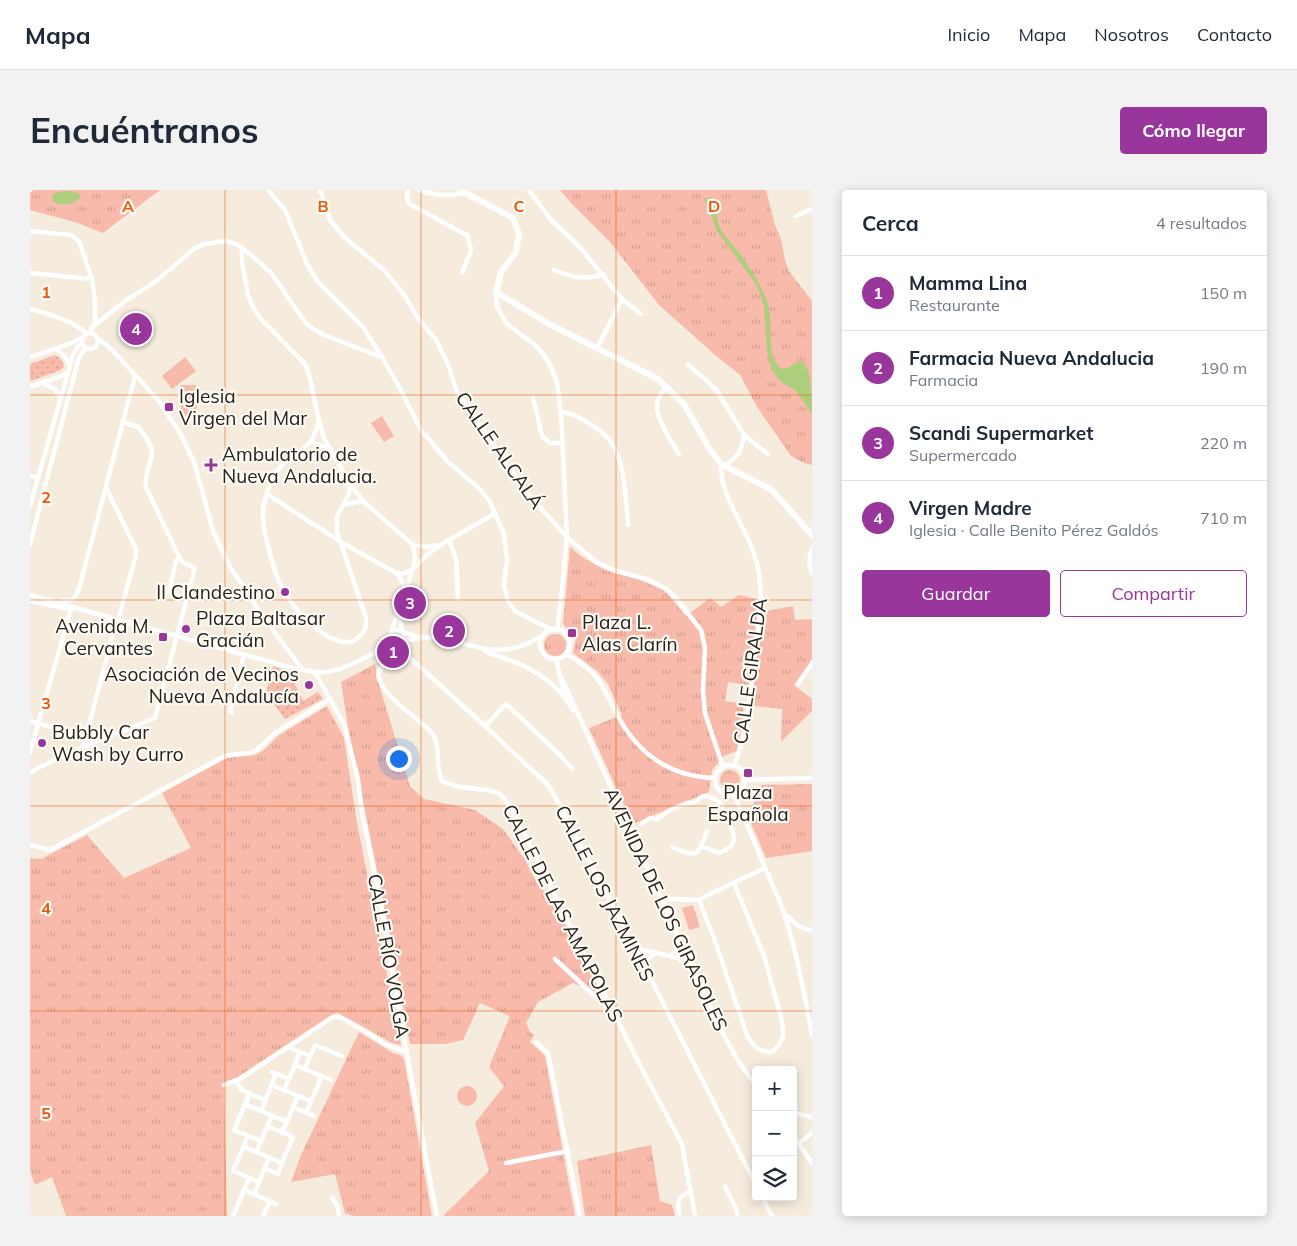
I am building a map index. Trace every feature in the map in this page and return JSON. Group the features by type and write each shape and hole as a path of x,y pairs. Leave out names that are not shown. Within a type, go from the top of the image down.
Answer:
{"street":[{"path":"268,190 285,210 307,264 318,282 363,328 398,385 420,430 448,462 480,489 490,502 504,534 507,559 504,585 508,601 516,611 542,625 562,631 568,637 570,646 566,654 556,659 545,654 541,647 542,625"},
{"name":"CALLE ALCALÁ","path":"320,190 330,220 344,237 385,271 405,296 417,317 436,340 448,364 457,392 528,494 566,537 596,562 616,571 647,579 665,588 675,597 701,630 705,648 705,713 723,767"},
{"path":"408,190 408,202 468,236 471,251 462,273"},
{"path":"419,190 440,195 452,195 463,192 513,218 519,234 516,252 501,272 496,292 496,307 506,324 534,344 544,355 557,383 561,412 566,537 562,599 555,630"},
{"path":"529,190 552,221 578,245 622,299 641,314"},
{"path":"796,216 812,209"},
{"path":"30,231 71,235 79,241 92,279 95,299 95,325"},
{"path":"30,544 78,357 88,333 92,327 128,299 155,282 195,248 205,244 225,241 236,244 272,274 305,322 313,330 382,357"},
{"path":"242,248 242,262 248,295 254,309 261,319 305,364 324,438 350,484 364,502 413,546 427,547 442,544"},
{"path":"554,270 570,277 584,279 604,275"},
{"path":"30,272 92,279"},
{"path":"496,292 549,324 658,379 684,404 710,450 724,465 772,490 812,535"},
{"path":"597,348 622,299"},
{"path":"30,310 60,318 94,335 108,346 158,400 180,433 194,462 213,531 229,565 261,614 303,670"},
{"path":"96,346 97,338"},
{"path":"30,506 68,371 76,348 83,343"},
{"path":"30,357 69,344 83,343 91,349 96,346 108,346"},
{"path":"55,349 64,355 70,365"},
{"path":"688,365 717,391 744,435 768,454"},
{"path":"30,387 62,376 68,371"},
{"path":"41,598 54,598 69,602 75,596 78,589 136,376"},
{"path":"43,382 55,389 61,399"},
{"path":"666,386 657,402 657,409 659,417 679,454"},
{"path":"533,398 542,436 550,443 562,444"},
{"path":"561,412 582,418 609,439 619,459 625,490 628,525"},
{"path":"319,421 310,442 280,467 267,494 263,514 264,532 278,580 286,594 306,619 324,634 347,643 359,638 363,634 367,623 336,524 337,517 349,494 350,484"},
{"path":"30,773 82,748 155,718 187,599 195,568 180,560 146,487 145,477 152,449 138,427 123,422"},
{"path":"724,465 738,454 742,448 744,435"},
{"path":"310,442 329,448"},
{"name":"CALLE GIRALDA","path":"724,465 721,472 724,487 754,551 761,592 746,730 734,766"},
{"path":"30,476 38,478"},
{"path":"106,488 136,549 118,620"},
{"path":"267,494 341,542 398,574 406,590"},
{"path":"343,505 364,502"},
{"path":"398,574 414,569 427,555 442,544 496,513"},
{"path":"449,540 456,559 458,599"},
{"path":"399,643 392,642 390,635 414,569 413,546"},
{"path":"812,548 809,558 812,573"},
{"path":"180,560 176,561 169,592 187,599"},
{"path":"30,594 244,655 315,672 335,670 374,652 399,643 423,638"},
{"path":"30,601 78,609"},
{"path":"30,752 71,609"},
{"path":"399,609 404,636 399,643"},
{"path":"82,748 115,627 108,617"},
{"path":"374,652 396,630 412,636 440,638 484,649 508,649 533,644 541,647"},
{"path":"526,645 549,631 555,630"},
{"name":"CALLE LOS JAZMINES","path":"399,643 401,649 409,658 548,785 635,948 752,1177"},
{"name":"AVENIDA DE LOS GIRASOLES","path":"484,649 527,667 549,681 565,698 583,728"},
{"path":"566,654 578,660 598,679 624,728 650,757 675,772 715,778"},
{"path":"232,714 230,711 244,655"},
{"name":"CALLE DE LAS AMAPOLAS","path":"409,658 382,667 379,672 381,685 388,694 429,728 435,737 442,781 455,786 492,791 500,794 510,806 641,1067 682,1144 695,1216"},
{"name":"AVENIDA DE LOS GIRASOLES","path":"556,659 562,679 583,728 718,1024 737,1060 752,1081"},
{"path":"798,684 812,664"},
{"name":"CALLE RÍO VOLGA","path":"315,672 344,724 358,779 362,812 437,1216"},
{"name":"AVENIDA DE LOS GIRASOLES","path":"562,679 565,698"},
{"path":"30,845 50,850 223,757 250,753 257,750 275,734 330,699"},
{"path":"485,726 506,704 572,768"},
{"path":"30,721 85,737"},
{"path":"734,766 742,771 744,780 742,789 734,794 723,793 718,789 715,778 723,767 734,766"},
{"path":"744,780 812,778"},
{"path":"734,794 784,912 796,953 812,1035"},
{"path":"641,824 650,818 656,819 668,811 687,803 693,803 703,796 707,796 721,804 735,839 728,850 719,853 701,846"},
{"path":"728,819 742,812"},
{"path":"672,847 695,854 698,852 707,831"},
{"path":"662,900 700,900 716,890 765,868"},
{"path":"700,900 748,1038 758,1049 768,1052 773,1050 779,1045 782,1038 781,1017 764,956 734,883"},
{"path":"784,912 798,926 812,931"},
{"path":"792,937 794,930 798,926"},
{"path":"672,954 680,940"},
{"path":"635,948 656,953 672,954 694,969"},
{"path":"672,954 680,950 686,952 685,957 679,958"},
{"path":"644,967 646,961 656,953"},
{"path":"555,959 616,1016"},
{"path":"224,1085 240,1079 333,1016 340,1016 390,1047 403,1051 406,1049"},
{"path":"536,1042 548,1053 580,1216"},
{"path":"305,1069 315,1045 342,1056"},
{"path":"288,1047 310,1056"},
{"path":"284,1090 300,1052"},
{"path":"295,1065 331,1080"},
{"path":"261,1111 272,1085 274,1073 289,1080"},
{"path":"306,1113 322,1076"},
{"path":"235,1080 242,1090 266,1100"},
{"path":"272,1085 311,1102"},
{"path":"250,1093 234,1130 261,1141"},
{"path":"282,1133 298,1096"},
{"path":"245,1104 287,1122"},
{"path":"293,1107 314,1116"},
{"path":"797,1114 812,1116"},
{"path":"256,1152 272,1116"},
{"path":"265,1168 278,1174 293,1137 267,1126"},
{"path":"799,1143 812,1133"},
{"path":"248,1136 233,1172 259,1182"},
{"path":"797,1141 812,1163"},
{"path":"244,1147 282,1163"},
{"path":"506,1163 568,1151"},
{"path":"254,1194 269,1158"},
{"path":"234,1216 249,1178"},
{"path":"725,1186 737,1211 737,1216"},
{"path":"244,1190 276,1204"},
{"path":"679,1216 679,1200 683,1195 691,1191"},
{"path":"332,1198 337,1205 339,1216"},
{"path":"263,1216 270,1201"},
{"path":"764,1201 772,1216"}],"green space":[{"path":"30,190 160,190 103,233 75,222 30,210"},
{"path":"560,190 766,190 789,271 812,301 812,465 791,456 757,407 740,375 659,305 610,242"},
{"path":"55,355 61,360 64,367 61,370 30,381 30,364"},
{"path":"185,357 196,371 172,389 162,376"},
{"path":"181,385 196,385 197,416 181,416"},
{"path":"382,416 394,436 384,442 371,423"},
{"path":"570,547 582,557 605,570 640,580 665,591 686,616 710,598 721,607 739,595 756,599 757,613 793,606 795,620 812,619 812,659 794,685 812,699 812,711 781,742 782,709 754,706 756,686 728,682 725,701 744,704 737,751 724,756 712,770 709,792 633,824 589,728 622,715 608,684 597,671 573,653 576,639 563,624"},
{"path":"555,634 563,637 566,645 563,653 555,656 547,653 544,645 547,637"},
{"path":"375,664 380,688 410,786 424,799 475,810 503,829 524,858 538,885 552,899 602,995 573,983 538,1002 526,1023 530,1032 534,1035 530,1042 545,1056 575,1216 444,1216 489,1171 475,1123 504,1086 489,1067 510,1016 480,1003 463,1040 445,1044 410,1044 348,727 341,682"},
{"path":"273,666 289,672 303,701 318,692 323,699 285,719 266,693"},
{"path":"327,706 344,738 357,823 401,1045 392,1043 338,1013 333,1014 236,1078 224,1082 227,1216 66,1216 52,1177 35,1185 30,1171 30,858 41,859 87,835 124,878 191,848 162,793 227,758 255,755 264,750 279,735"},
{"path":"730,770 737,773 740,780 737,787 730,790 723,787 720,780 723,773"},
{"path":"812,784 812,851 766,858 748,816 761,785"},
{"path":"693,905 700,927 689,930 682,908"},
{"path":"359,1032 404,1059 432,1216 353,1216 345,1213 335,1174 291,1182 301,1155"},
{"path":"463,1086 471,1086 477,1092 477,1100 471,1106 463,1106 457,1100 457,1092"},
{"path":"651,1145 660,1201 672,1205 675,1216 585,1216 577,1161"}],"shaded area":[{"path":"69,191 80,194 80,198 67,204 53,202 52,196 54,194"},
{"path":"711,197 715,205 721,230 748,265 766,297 769,311 771,348 775,361 782,368 797,362 804,363 807,367 811,387 812,414 795,390 780,381 771,369 767,351 764,306 758,288 716,230 704,199"}],"place":[{"name":"Virgen Madre","path":"136,329"},
{"name":"Iglesia Virgen del Mar","path":"169,407"},
{"name":"Ambulatorio de Nueva Andalucia.","path":"211,465"},
{"name":"Il Clandestino","path":"285,592"},
{"name":"Scandi Supermarket","path":"410,603"},
{"name":"Plaza Baltasar Gracián","path":"186,629"},
{"name":"Farmacia Nueva Andalucia","path":"449,631"},
{"name":"Plaza L. Alas Clarín","path":"572,633"},
{"name":"Avenida M. Cervantes","path":"163,637"},
{"name":"Mamma Lina","path":"393,652"},
{"name":"Asociación de Vecinos Nueva Andalucía","path":"309,685"},
{"name":"Bubbly Car Wash by Curro","path":"42,743"},
{"name":"Plaza Española","path":"748,773"}]}
